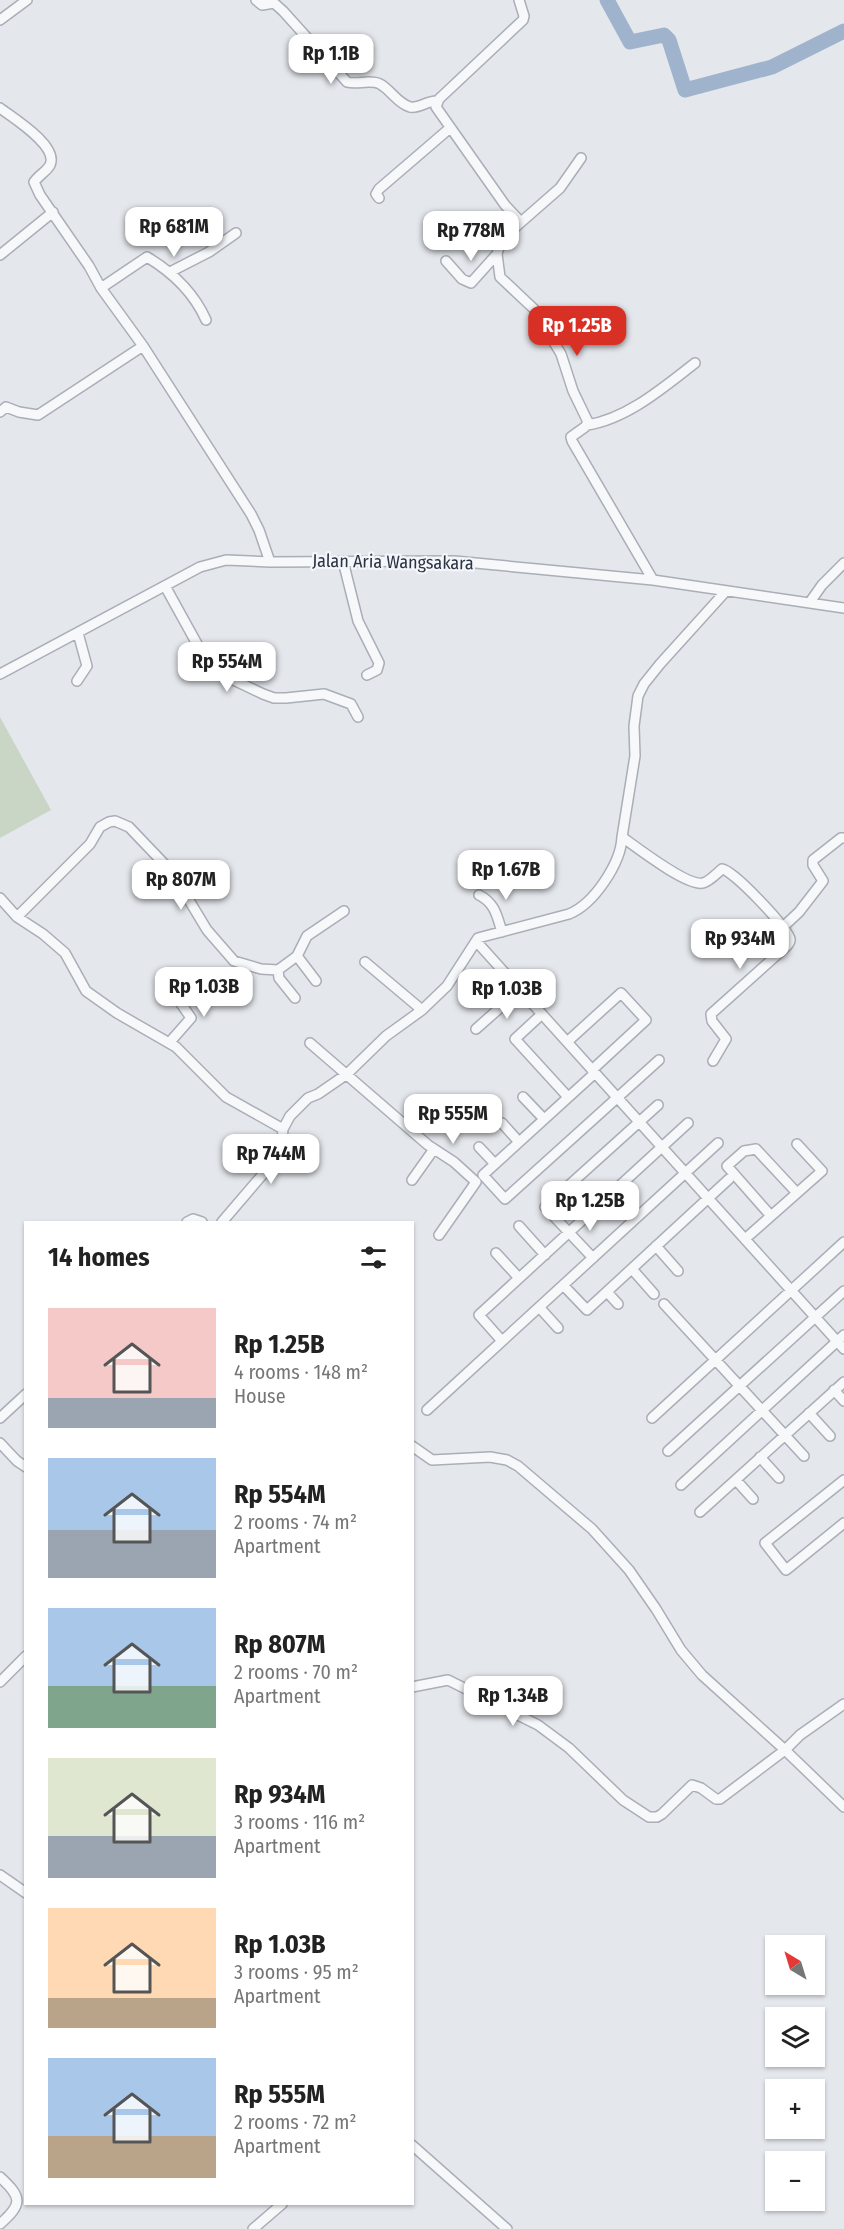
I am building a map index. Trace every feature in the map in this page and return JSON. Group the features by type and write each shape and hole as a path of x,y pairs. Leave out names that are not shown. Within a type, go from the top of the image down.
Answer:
{"street":[{"path":"0,20 27,0"},
{"path":"256,0 262,5 273,3 283,10 347,82 355,84 374,82 408,107 415,108 431,101 437,101 523,20 519,0"},
{"path":"437,101 437,111 477,163 505,205 520,221"},
{"path":"0,108 47,145 52,155 50,167 36,179 34,184 89,266 101,288 143,346 251,514 270,562"},
{"path":"379,198 376,194 379,189 450,128"},
{"path":"446,261 462,279 471,283 520,221 560,188 581,158"},
{"path":"0,255 53,212"},
{"path":"170,272 209,252 236,232"},
{"path":"496,254 500,276 534,309 561,354 573,391 588,422 587,425"},
{"path":"101,288 147,257 170,272 196,302 206,320"},
{"path":"2,408 38,415 143,346"},
{"path":"653,580 571,437 587,425 599,423 639,404 694,363"},
{"name":"Jalan Aria Wangsakara","path":"0,674 165,586 213,562 226,560 270,562 454,561 653,580 844,608"},
{"path":"343,561 358,621 379,663 377,670 367,675"},
{"path":"810,602 822,585 844,563"},
{"path":"165,586 202,654 219,673 274,698 329,695 351,704 358,717"},
{"path":"223,1221 281,1151 283,1129 290,1116 308,1098 318,1094 347,1074 386,1036 422,1010 447,987 476,941 482,936 569,914 582,906 608,879 622,837 635,756 634,726 638,696 644,684 660,664 726,591"},
{"path":"77,681 87,666 78,633"},
{"path":"17,917 90,844 100,827 115,820 129,827 172,872 207,930 230,958 261,969 278,970 297,956 307,936 344,910"},
{"path":"622,837 668,869 696,884 711,879 722,869 729,871 783,927 790,939 789,943 711,1014 712,1020 726,1039 712,1061"},
{"path":"783,927 799,912 823,881 813,865 813,860 844,838"},
{"path":"479,895 493,905 502,932"},
{"path":"0,898 17,917 43,934 64,953 86,991 117,1013 184,1053 226,1097 283,1129"},
{"path":"476,941 791,1291 842,1342 762,1410 681,1485"},
{"path":"297,956 316,981"},
{"path":"365,962 422,1010"},
{"path":"278,970 279,978 295,998"},
{"path":"169,1043 191,1018 171,989"},
{"path":"476,1029 520,990"},
{"path":"567,1042 621,993 646,1020 568,1097 483,1175 505,1199 659,1059"},
{"path":"542,1014 515,1039 568,1097"},
{"path":"310,1043 476,1182 439,1235"},
{"path":"523,1097 544,1119"},
{"path":"592,1258 545,1207 658,1105"},
{"path":"502,1123 519,1142"},
{"path":"502,1341 479,1315 688,1123"},
{"path":"427,1410 718,1143"},
{"path":"745,1239 822,1171 797,1144"},
{"path":"479,1147 495,1164"},
{"path":"412,1180 434,1149"},
{"path":"771,1216 727,1166 744,1151 756,1149 797,1193"},
{"path":"563,1285 587,1310 729,1179"},
{"path":"519,1226 544,1255"},
{"path":"652,1418 844,1242"},
{"path":"656,1246 678,1271"},
{"path":"496,1253 519,1278"},
{"path":"632,1269 654,1294"},
{"path":"668,1451 844,1291"},
{"path":"607,1292 618,1304"},
{"path":"664,1304 804,1456"},
{"path":"539,1307 558,1329"},
{"path":"700,1512 844,1382"},
{"path":"834,1390 844,1401"},
{"path":"0,1418 24,1396"},
{"path":"809,1413 830,1436"},
{"path":"0,1443 24,1466"},
{"path":"414,1447 432,1460 490,1456 507,1460 518,1466 592,1529 629,1570 681,1650 702,1675 844,1807"},
{"path":"760,1457 778,1478"},
{"path":"736,1480 753,1499"},
{"path":"844,1480 765,1543 786,1570 844,1523"},
{"path":"0,1682 24,1658"},
{"path":"414,1687 448,1680 538,1725 569,1748 623,1800 649,1817 662,1814 692,1785 720,1799 800,1735 844,1704"},
{"path":"0,1875 24,1892"},
{"path":"414,2147 507,2229"},
{"path":"0,2177 15,2191 17,2199 14,2210 0,2224"},
{"path":"253,2229 281,2205"}],"green space":[{"path":"0,717 51,810 0,838"}],"waterway":[{"path":"607,0 630,42 664,35 669,40 685,90 772,67 844,31"}]}
